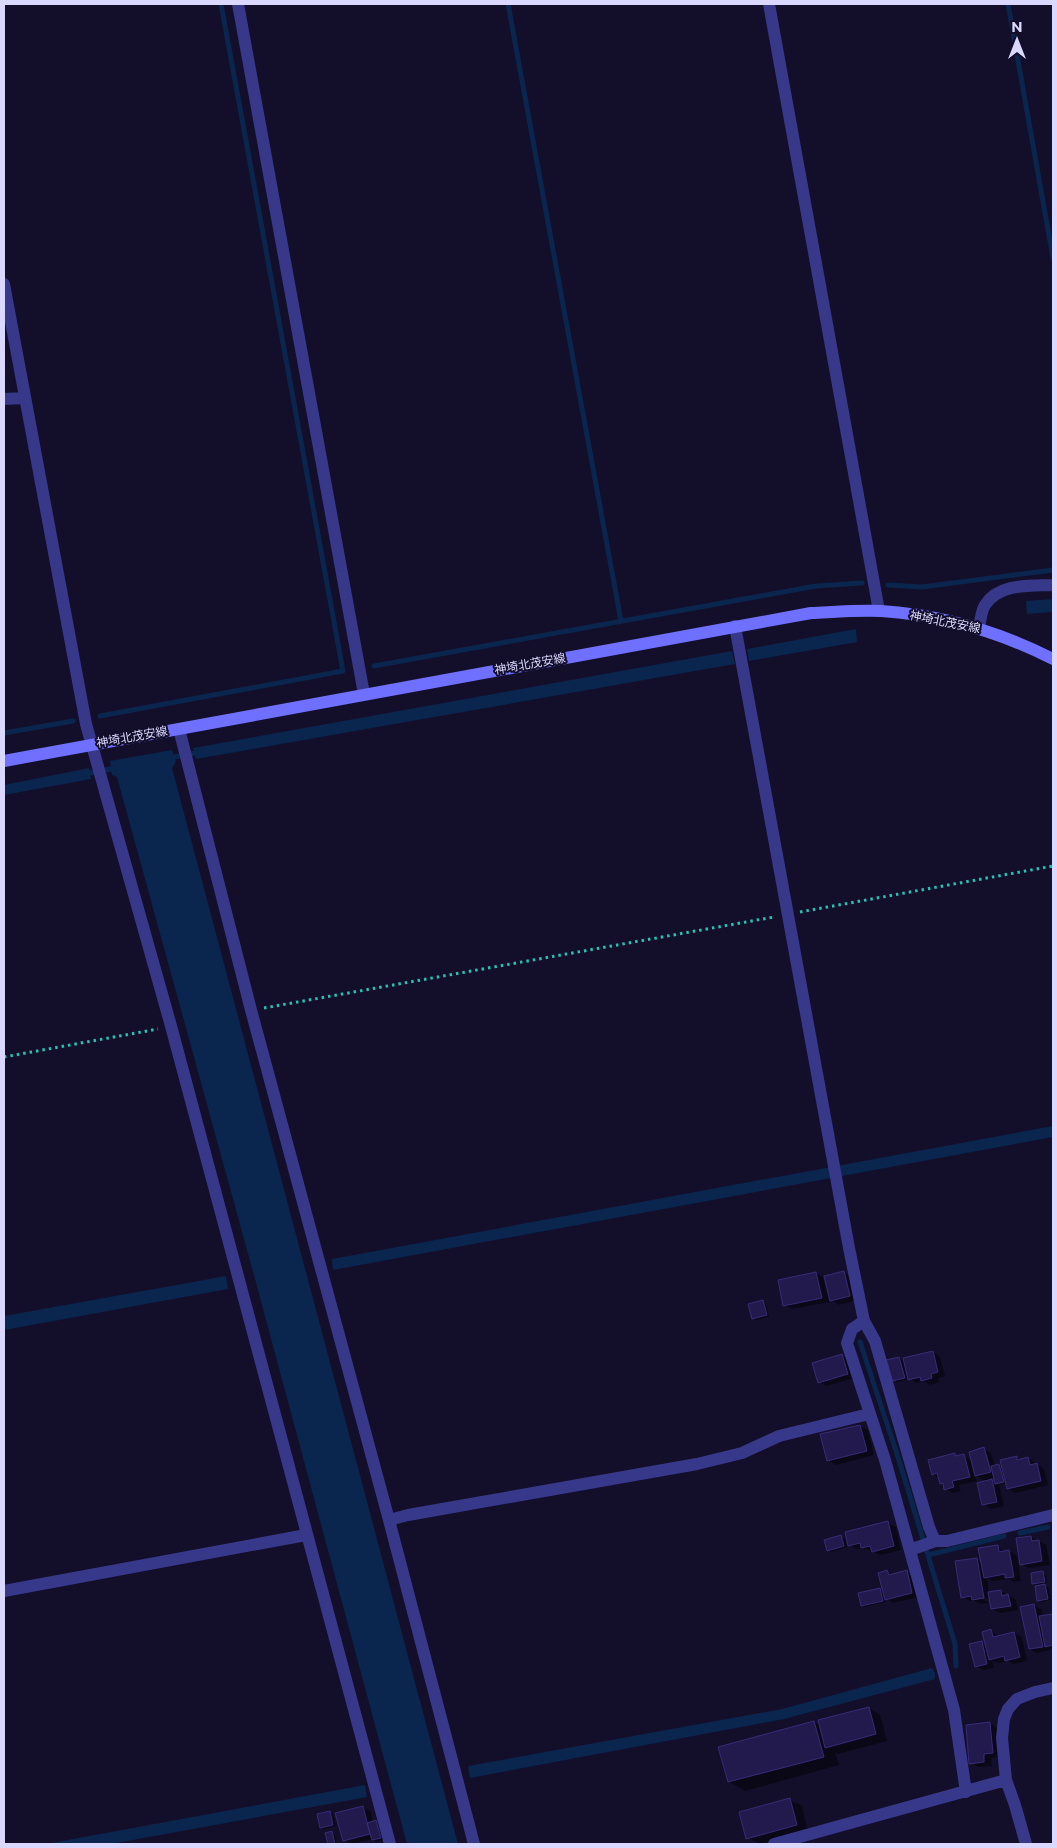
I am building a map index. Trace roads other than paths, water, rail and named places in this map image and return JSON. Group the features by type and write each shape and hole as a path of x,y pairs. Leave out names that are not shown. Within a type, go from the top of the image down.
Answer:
{"main road":[{"name":"神埼北茂安線","path":"4,761 811,613 879,611 929,616 979,627 1026,645 1053,659"}],"street":[{"path":"238,4 364,694"},
{"path":"769,4 879,611"},
{"path":"4,284 86,724 171,1026 390,1844"},
{"path":"4,399 24,398"},
{"path":"979,627 984,606 994,594 1011,588 1053,584"},
{"path":"735,626 864,1321 875,1341 929,1528 924,1545"},
{"path":"179,729 251,1010 390,1520 474,1844"},
{"path":"864,1321 852,1329 847,1343 885,1460 924,1545 954,1710 966,1792"},
{"path":"390,1520 408,1515 697,1464 742,1453 780,1436 869,1414"},
{"path":"924,1545 1053,1515"},
{"path":"4,1591 306,1534"},
{"path":"1026,1844 1006,1780 1002,1738 1004,1720 1008,1709 1017,1699 1053,1688"},
{"path":"774,1844 1006,1780"}],"water":[{"path":"1053,599 1053,612 1027,614 1026,601"},
{"path":"856,629 857,642 749,661 747,649"},
{"path":"732,651 735,664 196,759 193,748"},
{"path":"172,750 176,762 172,768 458,1844 407,1844 255,1279 117,777 112,775 110,761"},
{"path":"89,768 91,779 4,795 4,785"},
{"path":"1053,1126 1053,1137 333,1270 332,1259"},
{"path":"226,1276 228,1289 4,1330 4,1316"},
{"path":"932,1668 935,1673 935,1679 784,1719 470,1778 468,1766 782,1709"},
{"path":"365,1785 367,1797 111,1844 46,1844"}],"waterway":[{"path":"100,716 343,671 221,4"},
{"path":"508,4 621,621"},
{"path":"1008,4 1053,258"},
{"path":"888,585 922,587 1053,570"},
{"path":"374,666 816,586 862,583"},
{"path":"4,733 73,721"},
{"path":"169,758 200,752"},
{"path":"85,774 116,768"},
{"path":"860,1342 898,1457 955,1644 956,1666"},
{"path":"1020,1533 1048,1527"},
{"path":"928,1555 1004,1536"}]}
